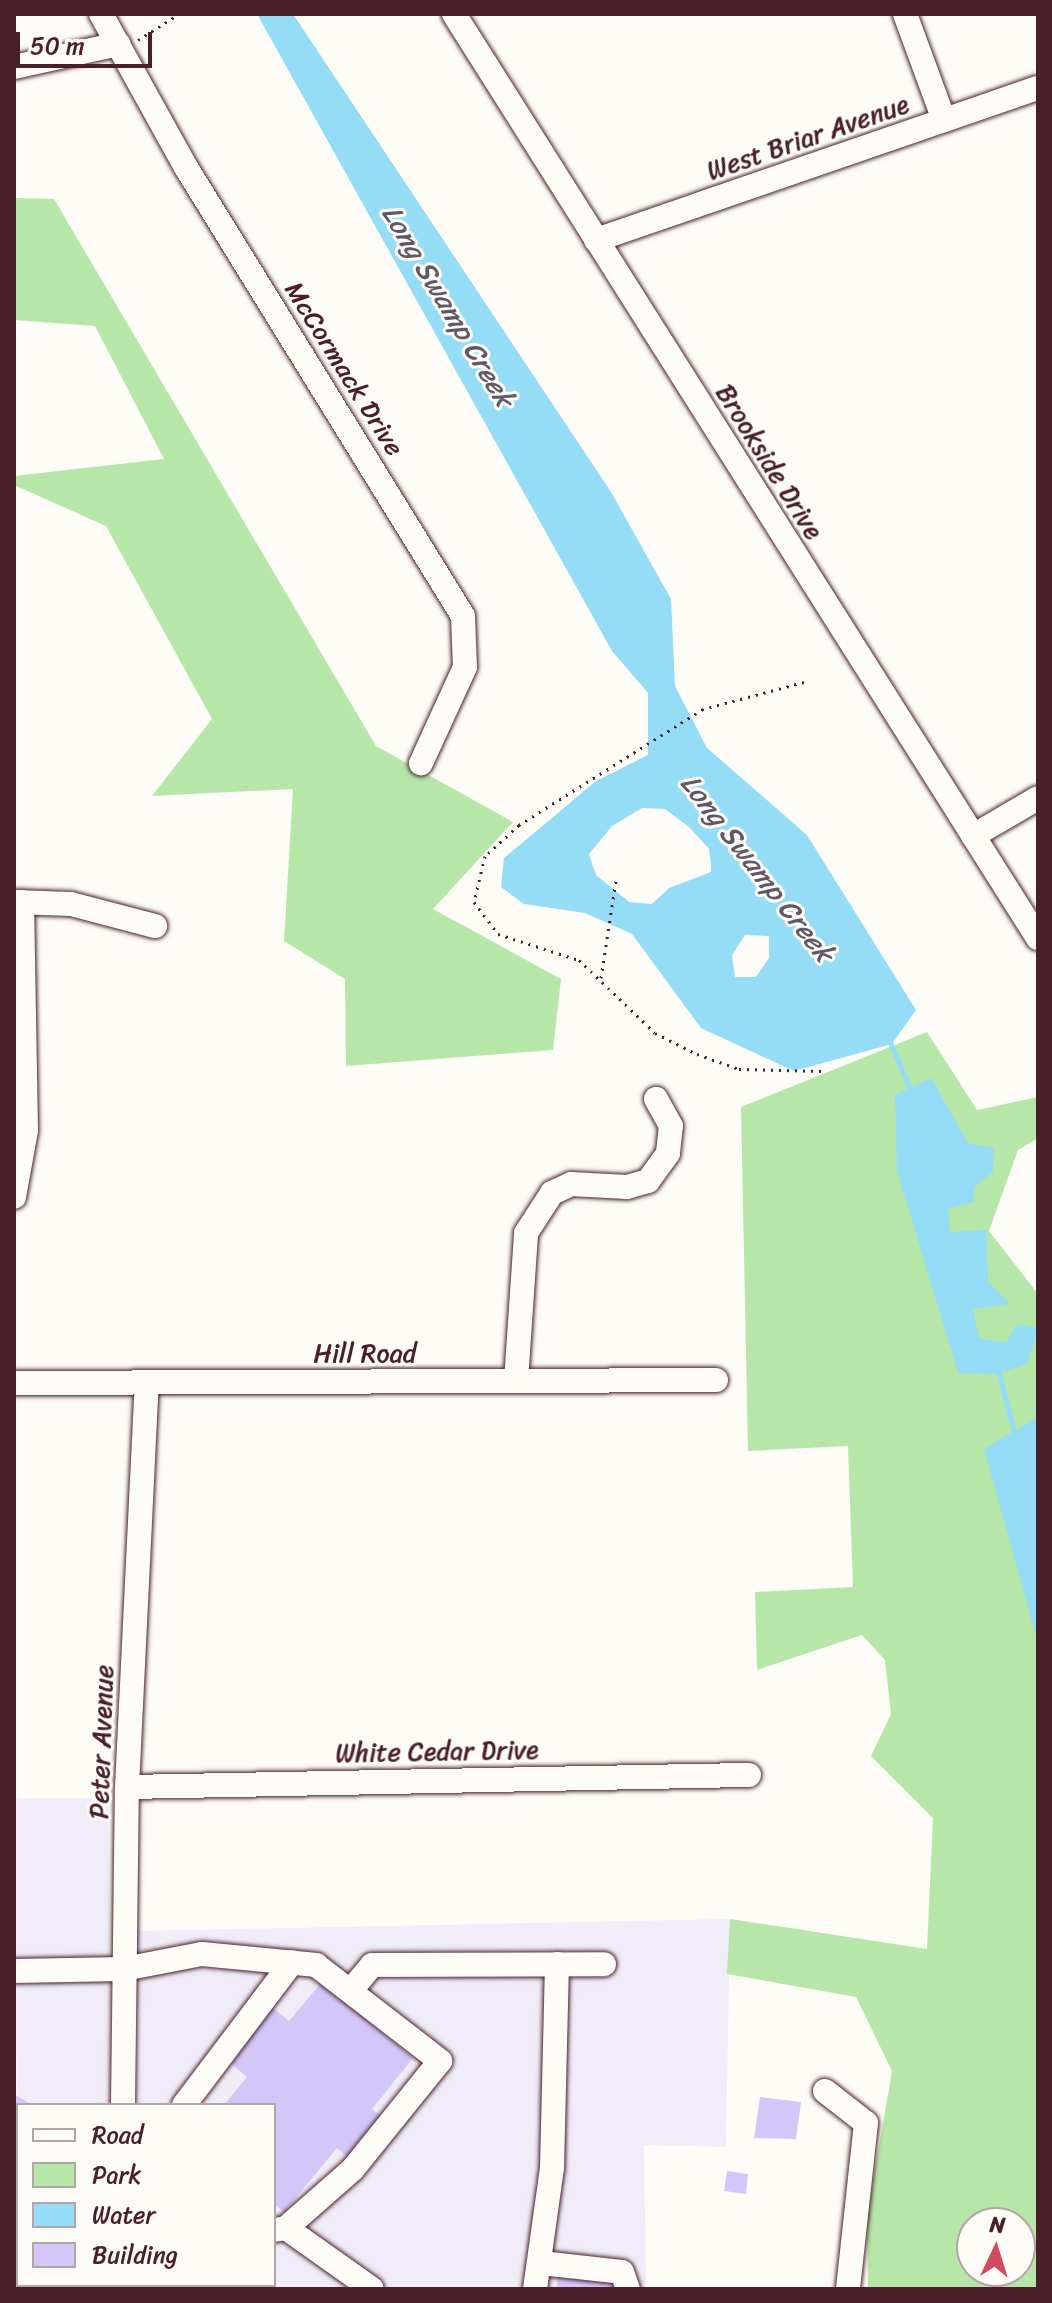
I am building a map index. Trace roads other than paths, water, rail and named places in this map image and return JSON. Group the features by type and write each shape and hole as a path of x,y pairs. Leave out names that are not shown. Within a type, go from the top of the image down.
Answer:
{"street":[{"name":"McCormack Drive","path":"101,14 126,43 187,169 463,616 465,667 421,763"},
{"name":"Brookside Drive","path":"454,14 1038,938"},
{"path":"905,14 944,120"},
{"path":"14,67 126,43"},
{"name":"West Briar Avenue","path":"596,240 1038,88"},
{"path":"973,836 1038,798"},
{"path":"14,1197 26,1130 18,902 71,904 155,926"},
{"path":"516,1381 526,1233 552,1193 571,1184 627,1187 648,1181 668,1153 671,1126 656,1099"},
{"name":"Hill Road","path":"14,1383 716,1380"},
{"name":"Peter Avenue","path":"123,2103 127,1787 147,1382"},
{"name":"White Cedar Drive","path":"127,1787 749,1775"},
{"path":"14,1971 124,1969 202,1954 292,1962 325,1969 440,2061 353,2169 280,2229 372,2289"},
{"path":"186,2103 292,1962"},
{"path":"535,2289 552,2168 557,1964"},
{"path":"352,1989 372,1965 604,1964"},
{"path":"825,2091 866,2123 846,2264 848,2289"},
{"path":"541,2263 622,2272 628,2289"}],"water":[{"path":"257,14 293,14 611,492 671,599 675,686 707,748 807,835 916,1010 892,1044 794,1071 701,1028 632,934 585,913 524,904 501,887 504,858 596,781 648,755 648,693 612,651","holes":["642,808 665,809 689,827 709,849 711,864 711,872 669,888 652,904 629,902 596,875 589,854 612,826","745,935 769,936 769,958 756,977 735,977 732,955"]},
{"path":"931,1078 968,1143 994,1148 993,1172 974,1187 974,1202 948,1209 950,1232 986,1230 988,1281 1010,1304 973,1309 979,1338 1006,1343 1017,1324 1038,1328 1027,1364 996,1374 958,1373 897,1171 895,1095"},
{"path":"1038,1417 1038,1643 984,1449"}],"waterway":[{"name":"Long Swamp Creek","path":"890,1042 911,1091"},
{"name":"Long Swamp Creek","path":"998,1370 1015,1436"}]}
